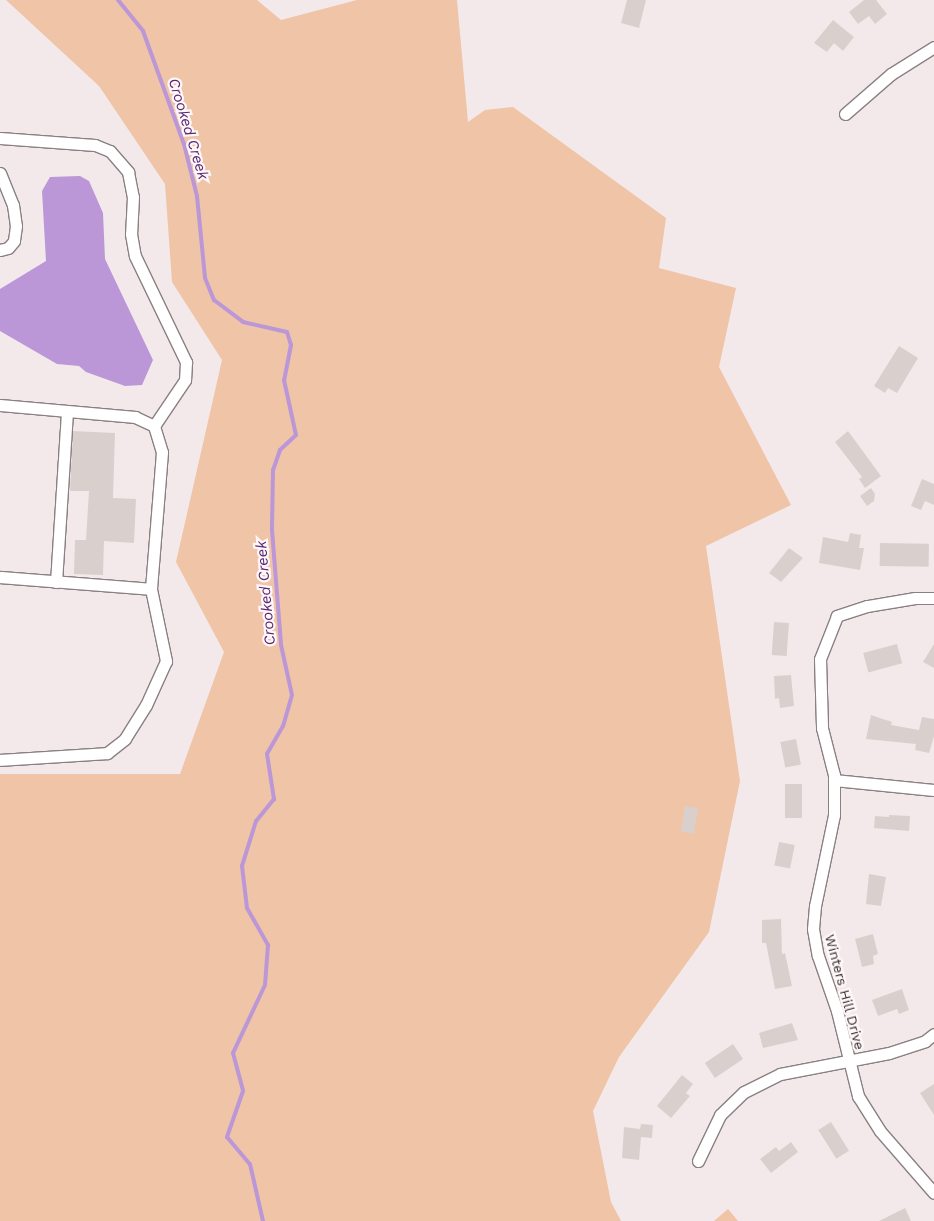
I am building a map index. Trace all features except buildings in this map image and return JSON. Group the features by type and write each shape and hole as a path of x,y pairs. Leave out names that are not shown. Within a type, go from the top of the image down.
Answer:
{"street":[{"path":"845,114 891,74 934,47"},
{"path":"0,138 95,145 110,151 128,172 133,197 131,234 135,256 186,362 185,380 154,426"},
{"path":"0,173 13,205 16,226 14,241 8,248 0,250"},
{"path":"0,405 134,417 154,426 162,452 151,589 166,661 146,705 125,739 107,753 0,760"},
{"path":"56,582 67,411"},
{"path":"0,577 151,589"},
{"name":"Winters Hill Drive","path":"934,598 915,598 867,606 836,616 820,659 819,678 822,728 834,780 831,843 814,906 813,929 818,956 837,1011 847,1062 858,1096 880,1131 934,1193"},
{"path":"834,780 934,790"},
{"name":"Winters Hill Drive","path":"698,1161 720,1115 744,1092 780,1074 889,1053 925,1041 934,1034"}],"shaded area":[{"path":"6,0 257,0 281,20 357,0 457,0 468,122 485,110 513,107 666,218 659,268 736,288 719,367 791,505 706,546 740,781 709,932 619,1057 593,1111 611,1202 621,1221 0,1221 0,774 180,774 224,652 176,562 222,360 172,282 165,184 99,86"},
{"path":"80,176 89,181 103,213 105,259 153,360 142,385 125,386 86,372 79,366 57,364 0,331 0,289 46,261 42,191 50,177"},
{"path":"728,1209 738,1221 714,1221"}],"waterway":[{"name":"Crooked Creek","path":"118,0 143,31 184,144 197,196 205,278 214,300 243,322 287,332 291,345 284,380 296,435 280,450 273,470 272,530 281,645 292,695 283,726 267,754 274,799 256,821 242,866 247,908 268,945 265,985 233,1053 243,1091 227,1137 250,1164 263,1221"}]}
